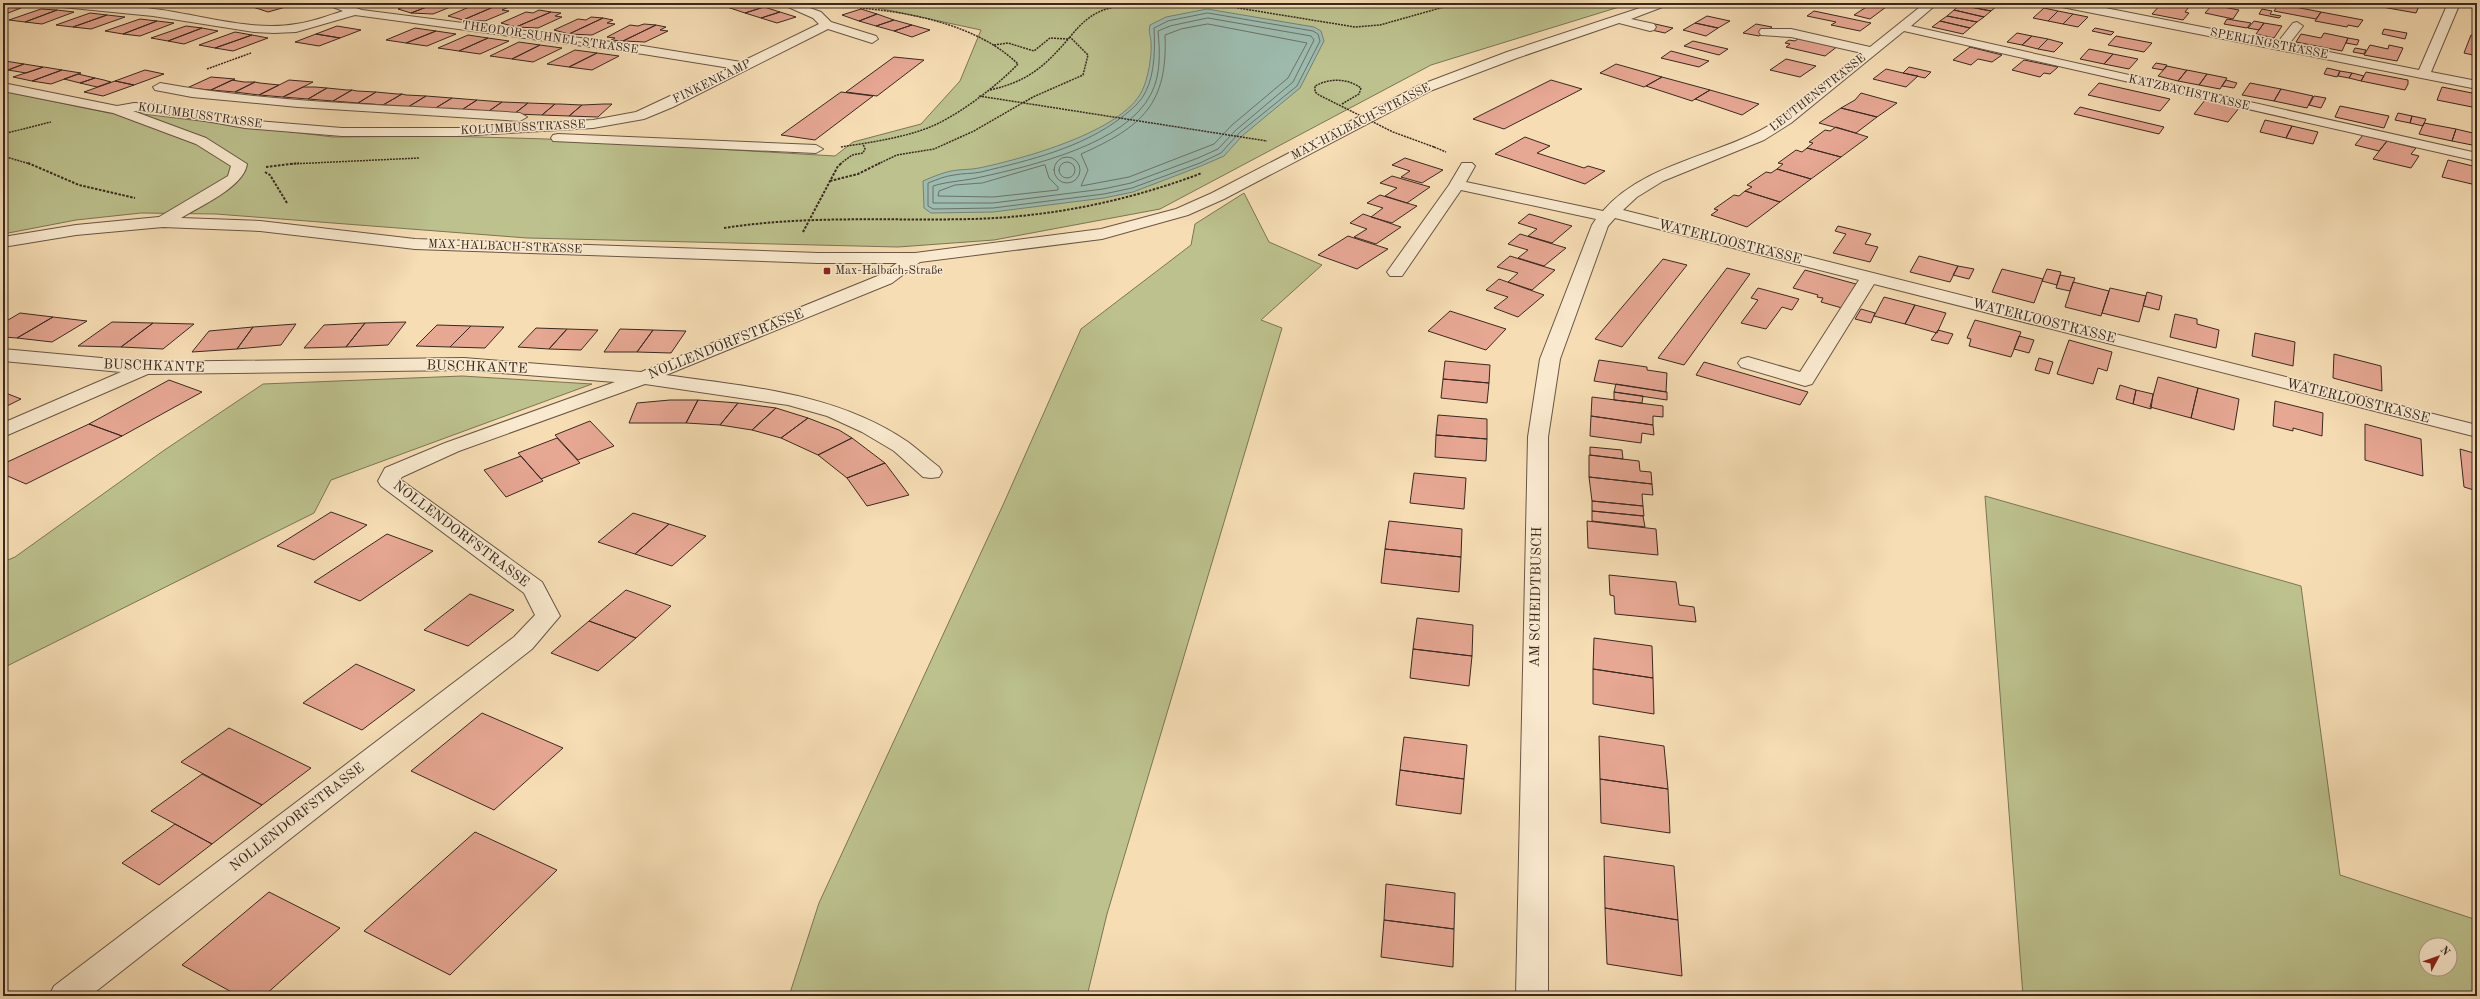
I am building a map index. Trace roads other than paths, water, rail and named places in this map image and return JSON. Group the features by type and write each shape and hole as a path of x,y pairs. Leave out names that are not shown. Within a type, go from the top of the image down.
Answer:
{"street":[{"name":"THEODOR-SUHNEL-STRASSE","path":"62,3 153,12 254,28 296,28 354,12"},
{"path":"785,3 817,15 827,25 872,39"},
{"name":"MAX-HALBACH-STRASSE","path":"1057,240 1131,219 1169,205 1420,82 1500,51 1654,3"},
{"name":"MAX-HALBACH-STRASSE","path":"3,242 76,230 163,222 260,226 415,244 818,258 915,258 1102,234 1182,212 1218,196 1425,88 1512,55 1667,3"},
{"name":"LEUTHENSTRASSE","path":"1609,215 1631,194 1658,178 1759,137 1773,128 1932,3"},
{"name":"SPERLINGSTRASSE","path":"2062,3 2477,85"},
{"path":"2424,74 2454,3"},
{"name":"THEODOR-SUHNEL-STRASSE","path":"254,28 331,4 354,12 643,50 745,67"},
{"path":"1620,20 1650,27"},
{"name":"FINKENKAMP","path":"593,124 639,116 745,67 827,25"},
{"path":"2281,46 2297,26"},
{"name":"KATZBACHSTRASSE","path":"1901,28 2477,157"},
{"path":"1765,32 1791,33 1872,51"},
{"name":"KOLUMBUSSTRASSE","path":"3,87 111,108 201,141 222,152 239,164 238,172 220,188 163,222"},
{"name":"KOLUMBUSSTRASSE","path":"160,87 192,93 298,102 580,120 593,124"},
{"name":"KOLUMBUSSTRASSE","path":"111,108 155,108 245,124 335,131 488,131 593,124"},
{"path":"488,131 508,136 816,149"},
{"path":"1396,272 1457,185 1467,166"},
{"name":"WATERLOOSTRASSE","path":"1457,185 1609,215 1870,277 2477,431"},
{"name":"AM SCHEIDTBUSCH","path":"1532,996 1538,437 1550,359 1600,225 1609,215"},
{"name":"NOLLENDORFSTRASSE","path":"65,996 523,643 548,616 534,588 396,487 389,481 393,473 444,450 643,378 886,279 915,258"},
{"path":"1748,364 1805,380 1870,277"},
{"name":"BUSCHKANTE","path":"3,355 145,368 464,364 643,378 790,399 834,412 901,447 931,472"},
{"path":"3,431 145,368"}],"water":[{"path":"1207,9 1314,27 1321,31 1324,41 1300,88 1242,136 1224,156 1133,192 1104,198 993,212 931,213 924,208 923,181 954,170 979,168 1020,158 1069,142 1114,119 1131,106 1144,86 1148,74 1151,54 1150,25 1166,17"}],"place":[{"name":"Max-Halbach-Straße","path":"827,271"}]}
